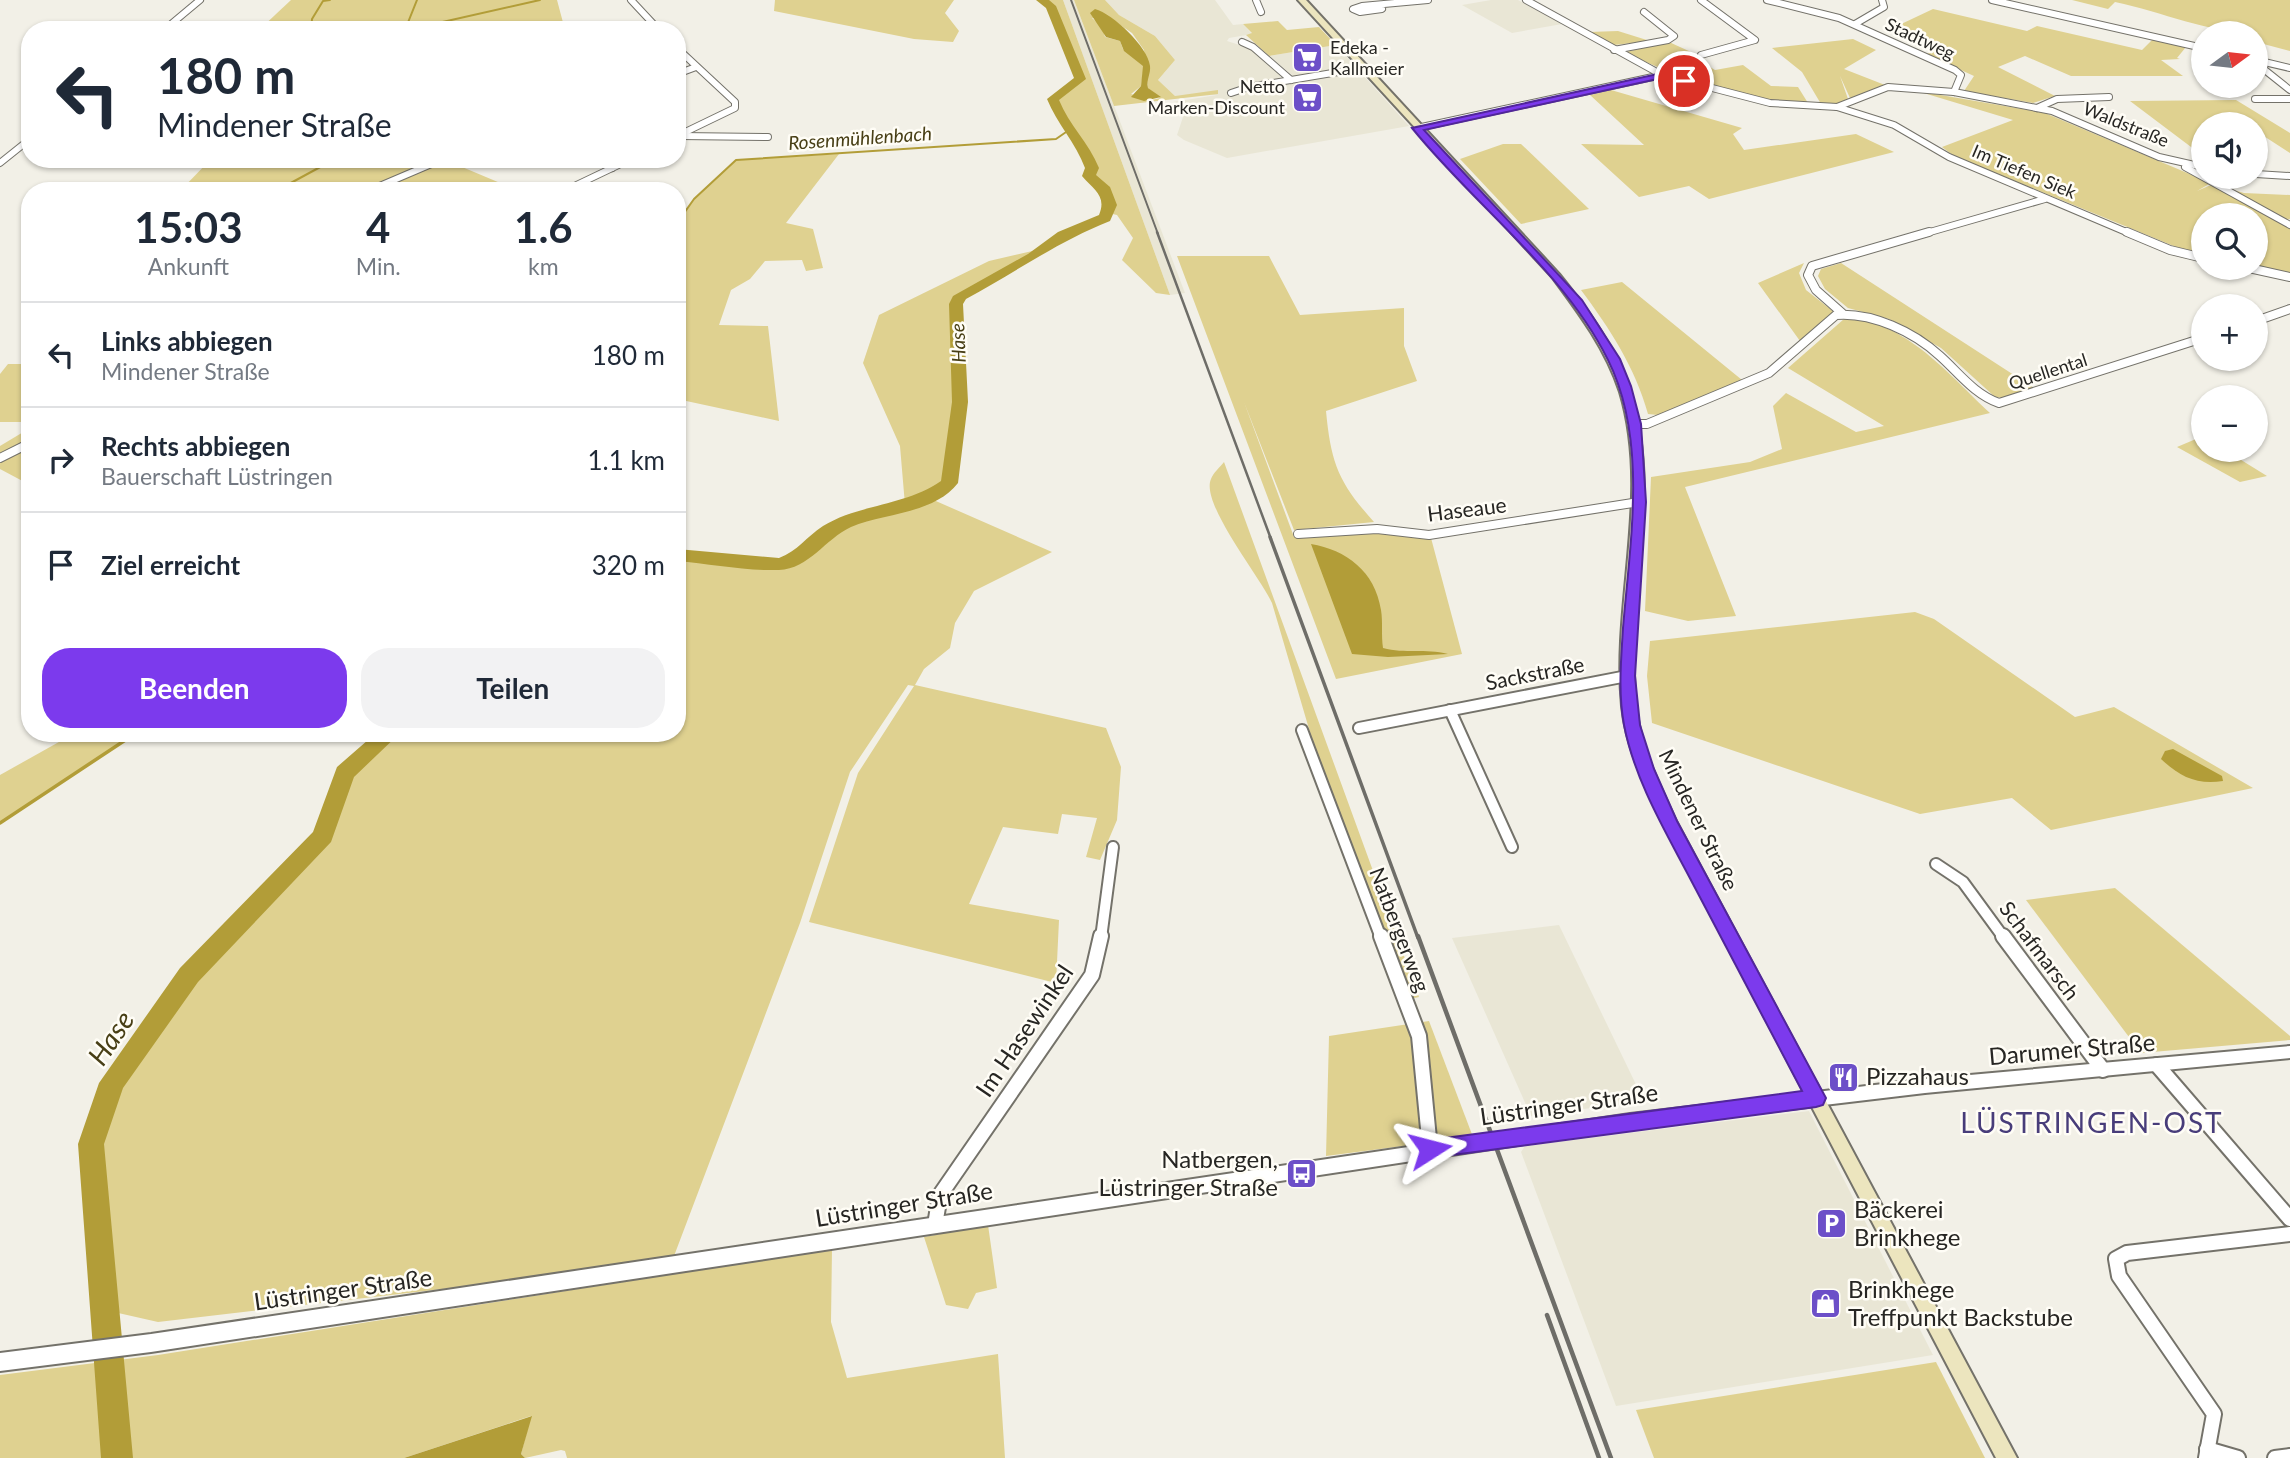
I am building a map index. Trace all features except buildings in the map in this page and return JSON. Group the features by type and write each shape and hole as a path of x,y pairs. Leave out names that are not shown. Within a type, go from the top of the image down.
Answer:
{"main road":[{"name":"Mindener Straße","path":"1302,0 1578,302 1614,359 1635,424 1639,502 1627,676 1632,725 1651,783 2007,1458"}],"street":[{"path":"175,21 200,0"},
{"path":"631,0 651,21"},
{"path":"1256,0 1261,12"},
{"path":"1356,0 1362,6"},
{"path":"1378,5 1382,9 1360,12 1353,9 1362,6 1428,0"},
{"path":"1526,0 1662,75 1770,103 1837,107"},
{"path":"1701,0 1755,40 1701,55"},
{"name":"Stadtweg","path":"1767,0 1855,24 1955,70 1961,75 1961,80 1954,92"},
{"path":"1855,24 1884,7 1882,0"},
{"path":"1992,0 2191,45"},
{"path":"1614,50 1668,40 1674,36 1669,28 1644,12"},
{"path":"1241,42 1253,47 1291,80"},
{"path":"686,57 735,102 735,108 686,132"},
{"path":"2268,64 2290,68"},
{"path":"686,71 696,67"},
{"path":"1231,93 1362,68"},
{"path":"2268,72 2290,90"},
{"path":"1417,128 1662,75"},
{"name":"Waldstraße","path":"1837,107 1888,87 1954,92 2037,108 2176,162 2191,165"},
{"path":"2037,108 2057,99 2109,97"},
{"path":"2255,99 2290,99"},
{"name":"Im Tiefen Siek","path":"1837,107 1894,125 1924,140 1949,157 2170,250 2191,255"},
{"path":"686,136 768,137"},
{"path":"0,163 21,146"},
{"path":"2176,162 2290,225"},
{"path":"389,182 422,168"},
{"path":"583,182 612,168"},
{"path":"2268,175 2290,176"},
{"name":"Quellental","path":"2045,199 1812,266 1808,275 1815,290 1842,313 1858,314 1885,323 1935,351 1982,396 1999,403 2008,403 2191,342"},
{"path":"2268,272 2290,277"},
{"path":"2268,317 2290,309"},
{"path":"1635,424 1647,424 1769,373 1836,315 1842,313"},
{"path":"0,457 21,447"},
{"name":"Haseaue","path":"1298,534 1377,529 1429,535 1639,502"},
{"name":"Sackstraße","path":"1359,727 1627,676"},
{"path":"1450,710 1512,846"},
{"name":"Natbergerweg","path":"1302,730 1419,1036 1425,1059 1423,1124 1430,1149"},
{"name":"Im Hasewinkel","path":"935,1225 940,1195 1092,975 1100,954 1105,873 1113,847"},
{"name":"Schafmarsch","path":"1936,864 1963,882 2103,1070"},
{"name":"Darumer Straße","path":"1816,1098 2290,1052"},
{"path":"2157,1065 2290,1219"},
{"name":"Lüstringer Straße","path":"0,1362 151,1343 1430,1149 1816,1098"},
{"path":"2238,1458 2207,1453 2214,1414 2119,1276 2116,1259 2127,1253 2290,1234"},
{"path":"2275,1458 2290,1456"}],"shaded area":[{"path":"291,0 557,0 563,21 269,21"},
{"path":"775,0 954,0 945,13 959,31 953,42 914,39 774,11"},
{"path":"1041,0 1063,0 1170,295 1156,293 1122,260 1133,238 1117,215 1108,213 1108,196 1089,176 1088,158 1053,99 1080,79 1051,6"},
{"path":"1063,0 1074,0 1185,293 1170,295"},
{"path":"1074,0 1105,0 1119,15 1155,36 1175,60 1158,80 1175,96 1218,90 1218,94 1114,106","holes":["1107,16 1132,33 1144,50 1148,88 1160,98 1152,100 1131,94 1141,86 1144,66 1123,49 1120,41 1105,37 1102,27 1092,18"]},
{"path":"1105,0 1215,0 1233,25 1243,24 1252,34 1229,38 1227,41 1249,48 1281,76 1277,80 1298,80 1269,56 1336,45 1409,126 1227,158 1177,135 1184,114 1173,102 1217,95 1175,96 1158,80 1175,60 1155,36 1119,15"},
{"path":"1491,0 1518,0 1562,24 1512,33 1462,5"},
{"path":"2072,0 2290,0 2290,51 2268,45 2268,21 2191,23 2115,2 2108,9"},
{"path":"1095,9 1111,17 1143,50 1150,66 1148,88 1161,97 1144,101 1131,97 1141,86 1143,66 1124,51 1120,41 1106,37 1090,13"},
{"path":"1933,9 2027,31 2037,26 2142,50 2153,39 2186,47 2177,58 2180,59 2161,60 2183,76 2071,76 2025,56 1998,67 2055,96 2033,103 1964,91 1974,76 1926,54 1947,49 1897,26"},
{"path":"1278,21 1287,30 1319,27 1336,45 1269,56 1246,35 1252,33 1243,24"},
{"path":"1618,31 1650,41 1614,45 1589,32"},
{"path":"1853,39 1876,50 1844,69 1885,85 1850,98 1840,76 1848,99 1834,105 1821,104 1802,72 1772,48"},
{"path":"1669,42 1691,52 1690,55 1715,70 1743,65 1771,86 1798,87 1808,103 1761,98 1714,87 1669,72 1626,52"},
{"path":"1611,90 1742,128 1733,134 1744,150 1856,134 1894,152 1709,199 1689,186 1639,197 1581,144 1644,145 1590,95"},
{"path":"1917,91 2045,113 2191,175 2191,189 2200,189 2197,191 2230,189 2244,193 2290,195 2290,219 2286,220 2290,225 2290,277 2268,271 2268,203 2191,203 2191,253 1954,156 1942,147 2013,120"},
{"path":"2236,100 2256,112 2191,112 2191,147 2130,101"},
{"path":"2268,120 2290,133 2290,153 2268,139"},
{"path":"1503,144 1521,144 1589,209 1521,224 1460,159"},
{"path":"839,154 786,223 813,229 823,268 806,271 802,260 765,261 750,279 731,290 719,325 768,326 779,421 686,401 686,210 694,199 736,160"},
{"path":"202,168 464,168 498,182 189,182"},
{"path":"1041,249 1020,263 973,286 956,304 960,402 949,483 929,498 1052,552 974,591 955,623 950,648 924,669 915,685 1106,728 1121,767 1117,820 1100,860 1086,857 1097,818 1062,814 1058,834 1003,827 969,904 1059,920 1056,983 809,922 858,773 914,686 908,685 850,772 800,923 674,1256 580,1273 158,1322 105,1310 91,1144 112,1083 184,982 323,836 345,773 380,742 686,742 686,556 780,564 795,557 840,525 905,505 900,446 863,363 879,315 989,261"},
{"path":"1177,256 1269,256 1300,315 1404,308 1404,346 1417,381 1326,411 1331,445 1339,472 1352,496 1374,522 1294,530 1244,402 1294,537 1377,533 1431,538 1462,654 1336,679"},
{"path":"1804,263 1799,273 1806,290 1834,312 1800,341 1758,283"},
{"path":"1841,263 2034,388 2003,398 1995,397 1941,348 1889,319 1848,308 1825,289 1818,276 1821,269"},
{"path":"1622,282 1742,380 1658,415 1648,414 1621,349 1581,290"},
{"path":"1844,319 1866,321 1887,328 1906,339 1925,352 1990,413 1685,487 1736,616 1688,621 1645,611 1651,477 1750,462 1782,449 1773,406 1786,393 1856,432 1884,426 1788,368"},
{"path":"8,364 21,364 21,422 0,422 0,374"},
{"path":"21,433 21,480 0,469 0,446"},
{"path":"2191,441 2191,455 2177,447"},
{"path":"1224,462 1419,997 1410,999 1329,797 1272,603 1214,505 1210,490 1211,479"},
{"path":"2204,462 2244,462 2267,476 2240,482"},
{"path":"1311,544 1347,557 1372,584 1381,610 1383,648 1448,654 1388,657 1352,654"},
{"path":"1915,612 1934,619 2075,717 2114,707 2253,788 2051,830 2012,798 1920,814 1652,723 1647,676 1650,641"},
{"path":"59,742 122,742 0,823 0,775"},
{"path":"2173,749 2222,776 2223,781 2197,781 2175,771 2161,759 2165,751"},
{"path":"2115,888 2290,1036 2290,1040 2141,1053 2026,900"},
{"path":"1559,925 1644,1101 1531,1116 1452,938"},
{"path":"1429,1021 1473,1137 1326,1156 1329,1036"},
{"path":"1809,1111 1933,1355 1616,1406 1521,1152 1525,1146"},
{"path":"988,1225 997,1288 976,1293 968,1309 946,1305 924,1237"},
{"path":"832,1249 831,1322 847,1378 998,1354 1005,1458 567,1458 565,1451 561,1450 525,1458 521,1454 531,1416 404,1458 0,1458 0,1375 158,1355"},
{"path":"1936,1362 1985,1458 1654,1458 1636,1410"},
{"path":"532,1416 521,1454 525,1458 404,1458"}],"waterway":[{"path":"312,21 323,1 330,0"},
{"path":"409,21 417,0"},
{"path":"447,21 540,0"},
{"name":"Hase","path":"686,556 780,564 800,557 828,531 847,522 928,498 949,483 960,402 956,304 960,296 1033,257 1063,235 1105,218 1110,205 1105,190 1089,176 1092,168 1085,150 1060,117 1053,99 1080,79 1051,6 1041,0"},
{"name":"Rosenmühlenbach","path":"686,210 694,199 736,160 1056,139 1069,130"},
{"path":"293,182 318,168"},
{"name":"Rosenmühlenbach","path":"0,823 122,742"},
{"name":"Hase","path":"117,1458 91,1144 112,1083 189,975 323,836 345,773 380,742"}],"railway":[{"path":"1071,0 1158,234"},
{"path":"1157,232 1271,539"},
{"path":"1270,537 1418,938"},
{"path":"1418,936 1611,1458"},
{"path":"1547,1315 1599,1458"}],"place":[{"name":"Edeka - Kallmeier","path":"1307,58"},
{"name":"Netto Marken-Discount","path":"1308,97"},
{"name":"Pizzahaus","path":"1843,1077"},
{"name":"Natbergen, Lüstringer Straße","path":"1301,1174"},
{"name":"Bäckerei Brinkhege","path":"1831,1224"},
{"name":"Brinkhege Treffpunkt Backstube","path":"1825,1304"}],"district":[{"name":"LÜSTRINGEN-OST","path":"2092,1123"}],"route":[{"path":"1430,1149 1816,1098 1669,821 1640,755 1629,708 1627,676 1639,502 1638,460 1635,424 1625,386 1614,359 1578,302 1556,276 1417,128 1662,75 1684,81"}]}
